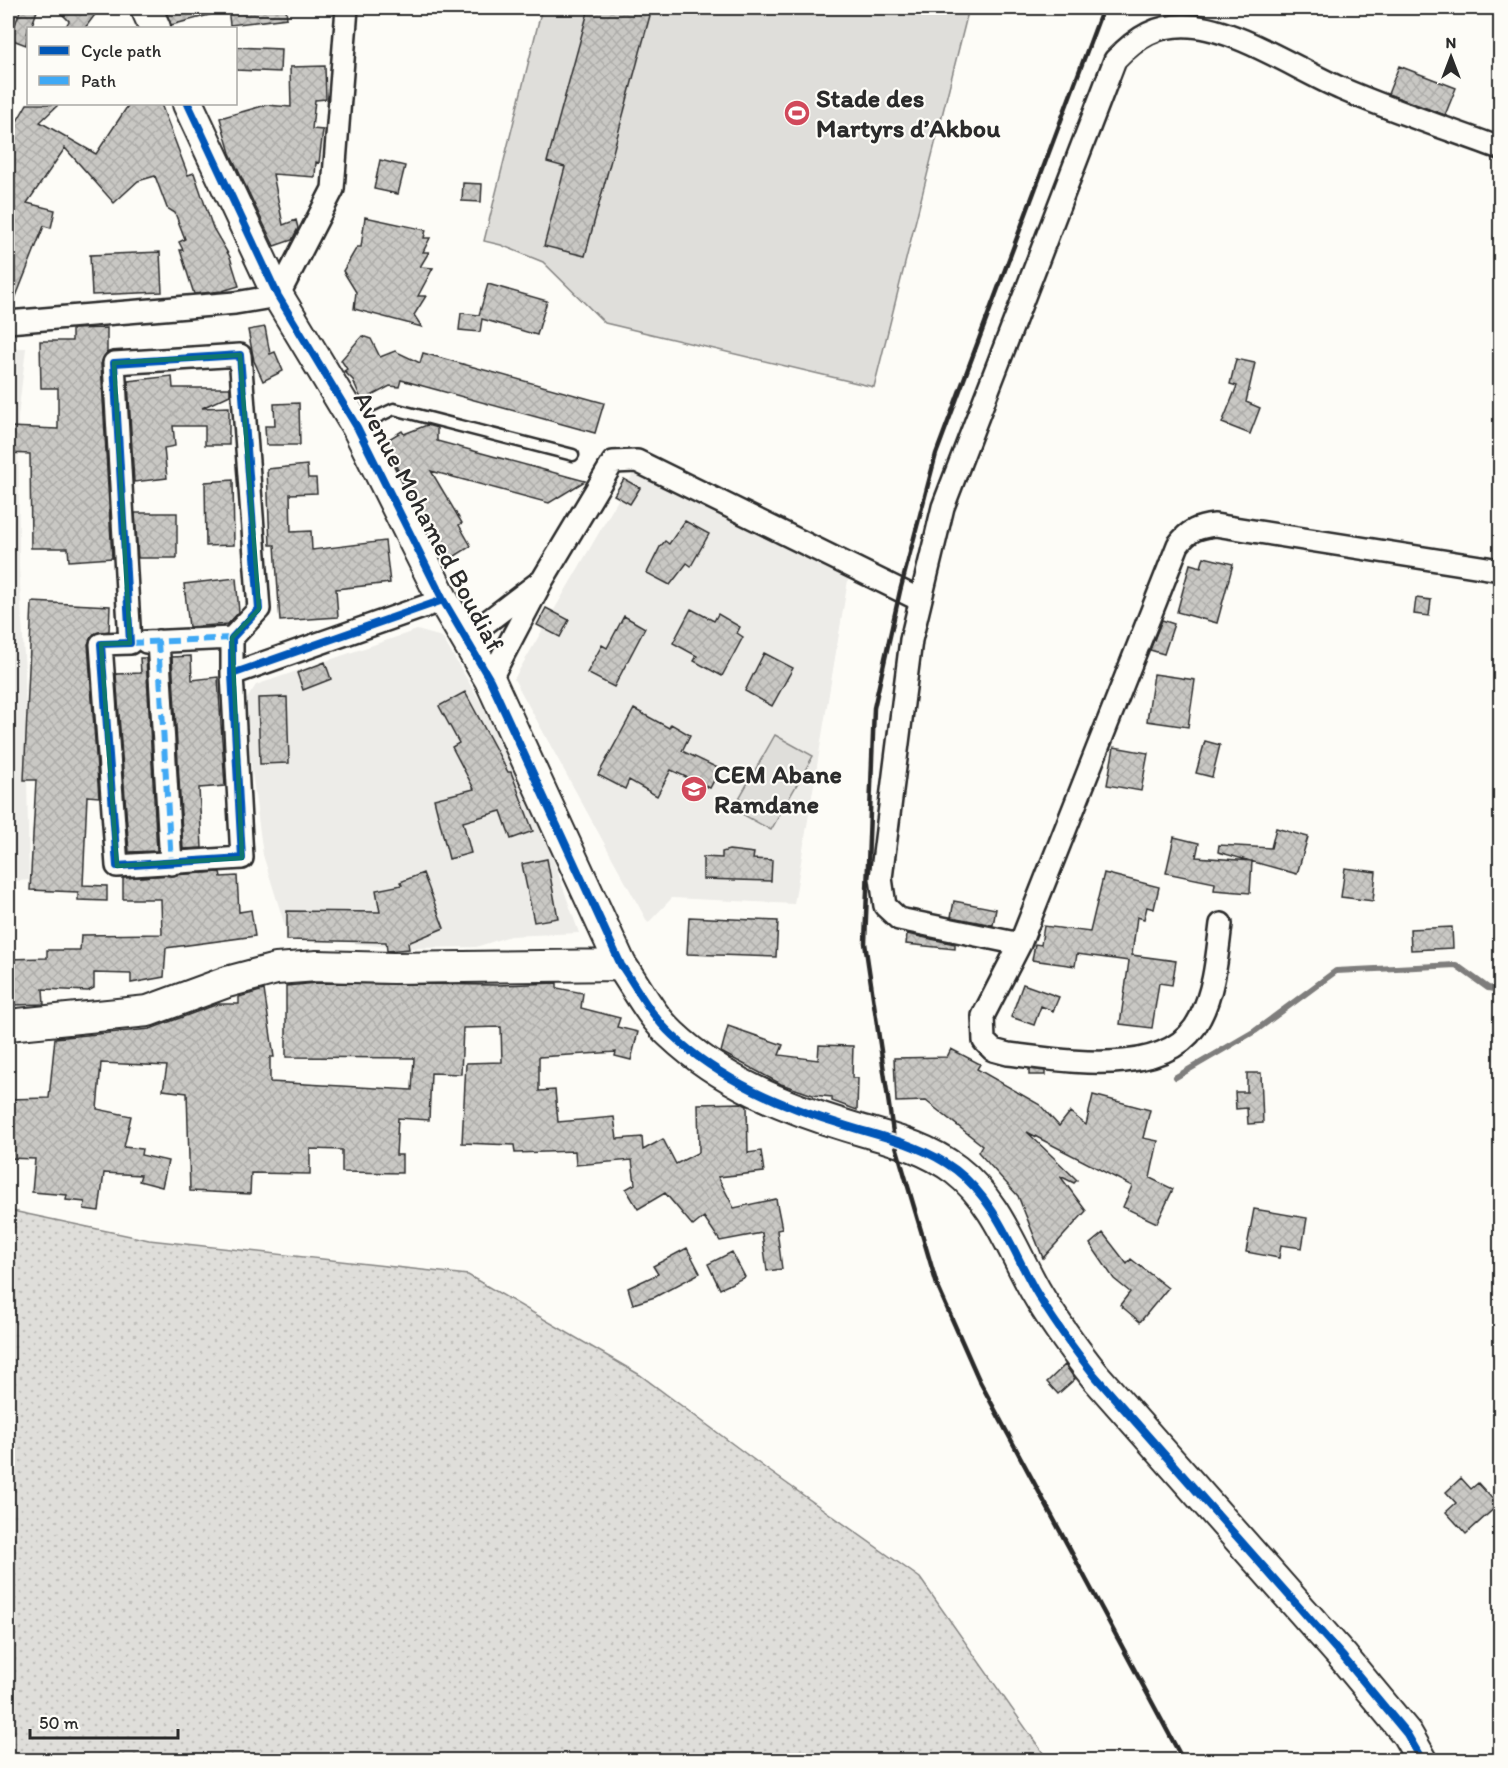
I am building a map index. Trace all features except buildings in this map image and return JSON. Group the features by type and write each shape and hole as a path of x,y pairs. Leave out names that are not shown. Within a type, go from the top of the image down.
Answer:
{"street":[{"path":"146,8 155,27"},
{"path":"8,322 235,303 278,297 333,189 347,8"},
{"path":"1020,944 899,919 893,915 883,898 881,878 886,826 911,640 944,507 1036,269 1101,91 1115,60 1134,40 1160,27 1191,26 1226,33 1342,89 1500,148"},
{"name":"Avenue Mohamed Boudiaf","path":"188,105 278,297 357,427 443,600 490,680 621,965 670,1034 704,1061 747,1088 787,1106 918,1148 959,1172 996,1215 1059,1330 1095,1376 1344,1658 1407,1734 1422,1761"},
{"path":"130,643 114,363 240,355 259,609 232,638 242,858 117,866 101,644 130,643 158,641 232,638"},
{"path":"490,680 543,579 613,462 638,461 920,600"},
{"path":"1221,924 1214,979 1200,1020 1188,1036 1174,1047 1131,1061 1078,1062 1008,1054 993,1050 984,1041 983,1016 1020,944 1178,545 1191,530 1215,525 1500,570"},
{"path":"466,638 543,579"},
{"path":"232,674 443,600"},
{"path":"158,641 171,864"},
{"path":"8,1025 148,1011 227,982 276,969 317,966 393,968 621,965"}],"lane":[{"path":"357,427 394,409 573,455"}],"highlighted area":[{"path":"240,355 259,609 232,638 242,858 117,866 101,644 130,643 114,363"}],"shaded area":[{"path":"542,8 969,8 874,387 605,323 543,262 501,245 484,241"},
{"path":"8,348 26,348 18,417 19,567 25,674 29,880 8,882"},
{"name":"CEM Abane Ramdane","path":"633,474 849,574 794,904 672,898 648,923 514,679"},
{"path":"417,630 442,637 509,750 545,836 579,933 510,936 476,947 398,948 288,936 263,855 243,705 256,685"},
{"path":"775,735 813,756 771,830 733,809"},
{"path":"8,1210 149,1240 468,1275 640,1375 765,1468 920,1578 1048,1760 8,1760"}],"waterway":[{"path":"1176,1077 1255,1031 1336,971 1456,965 1488,988 1500,990"}],"railway":[{"path":"1103,8 936,454 900,591 874,708 865,943 894,1139 937,1285 979,1380 1183,1760"}],"marked path":[{"path":"130,643 232,638"},
{"path":"158,641 171,864"}],"cycle path":[{"path":"188,105 278,296 357,427 443,600 490,680 621,965 651,1011 664,1027 691,1051 711,1066 754,1091 800,1110 917,1148 943,1161 970,1182 1002,1226 1049,1313 1095,1376 1344,1658 1407,1734 1422,1760"},
{"path":"232,674 232,638 259,609 240,355 114,363 130,643 101,644 117,866 242,858 232,674 443,600"}],"place":[{"name":"Stade des Martyrs d’Akbou","path":"797,113"},
{"name":"CEM Abane Ramdane","path":"694,789"}]}
